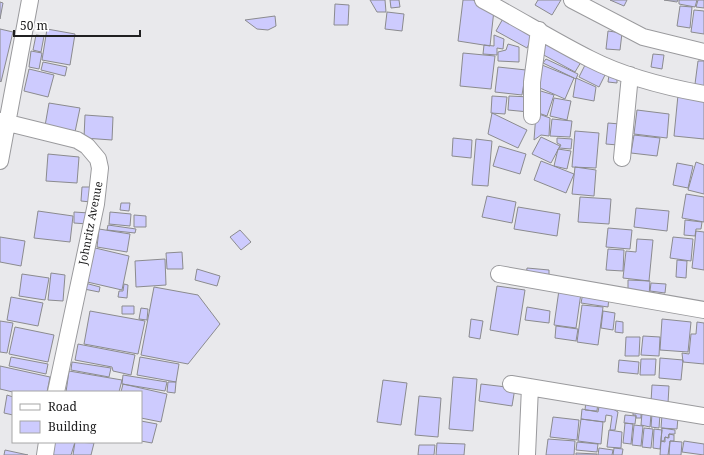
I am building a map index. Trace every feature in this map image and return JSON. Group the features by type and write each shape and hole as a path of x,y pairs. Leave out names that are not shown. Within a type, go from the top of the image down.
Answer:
{"street":[{"path":"0,161 4,122 30,0"},
{"path":"483,0 591,59 630,75 674,88 704,94"},
{"path":"572,0 643,37 704,52"},
{"path":"532,116 532,82 539,30"},
{"path":"622,158 630,75"},
{"name":"Johnritz Avenue","path":"4,122 77,140 93,152 98,159 99,186 96,204 56,391"},
{"path":"499,274 704,310"},
{"path":"511,384 704,416"},
{"path":"527,455 530,387"},
{"path":"45,455 47,443"}],"building":[{"path":"370,0 385,0 386,12 377,12"},
{"path":"390,0 399,0 400,7 391,8"},
{"path":"463,0 473,0 494,10 490,46 458,41"},
{"path":"538,0 561,0 552,15 535,5"},
{"path":"610,0 627,0 624,6"},
{"path":"664,0 678,0 677,2"},
{"path":"679,0 697,0 695,7 679,4"},
{"path":"698,0 704,0 704,8 696,7"},
{"path":"0,2 3,3 0,19"},
{"path":"335,4 349,5 348,25 334,25"},
{"path":"680,6 692,7 690,28 677,26"},
{"path":"694,10 704,11 704,34 691,32"},
{"path":"387,12 404,14 402,31 385,29"},
{"path":"505,15 535,32 527,48 496,31"},
{"path":"275,16 276,26 268,30 257,29 245,20"},
{"path":"0,29 13,32 1,82 0,81"},
{"path":"47,29 75,34 70,65 42,60"},
{"path":"608,31 622,33 620,50 606,49"},
{"path":"36,35 44,36 41,52 33,50"},
{"path":"494,35 504,39 503,49 497,48 497,55 483,54 484,45 494,46"},
{"path":"549,38 584,57 575,72 540,53"},
{"path":"508,44 519,47 519,62 498,61 498,52 506,50"},
{"path":"31,51 42,53 39,69 29,67"},
{"path":"463,53 495,56 491,89 460,86"},
{"path":"653,54 664,55 662,69 651,67"},
{"path":"546,59 578,74 576,79 543,63"},
{"path":"698,61 704,61 704,86 695,84"},
{"path":"43,62 67,67 65,76 41,70"},
{"path":"542,65 574,78 565,99 533,85"},
{"path":"585,65 605,75 599,87 579,77"},
{"path":"498,67 526,70 522,95 495,92"},
{"path":"29,69 54,75 48,97 24,91"},
{"path":"609,75 617,75 617,83 608,82"},
{"path":"576,78 596,87 594,101 573,97"},
{"path":"534,89 554,95 547,116 533,111"},
{"path":"678,95 704,97 704,139 674,136"},
{"path":"492,96 507,97 505,114 491,113"},
{"path":"509,96 530,97 529,112 508,110"},
{"path":"554,98 571,101 567,120 550,116"},
{"path":"49,103 80,108 75,132 45,126"},
{"path":"637,110 669,114 667,138 634,134"},
{"path":"492,113 527,130 518,148 488,134"},
{"path":"536,113 550,118 549,136 541,135 534,140"},
{"path":"85,115 113,117 112,140 84,138"},
{"path":"552,119 572,121 570,137 550,136"},
{"path":"608,123 620,124 618,145 606,144"},
{"path":"575,131 599,133 596,168 572,167"},
{"path":"634,135 660,138 657,156 631,153"},
{"path":"541,137 560,146 551,163 532,154"},
{"path":"453,138 472,140 471,158 452,156"},
{"path":"557,138 572,139 571,149 559,148 561,145 557,143"},
{"path":"476,139 492,141 488,186 472,185"},
{"path":"499,146 526,154 520,174 493,166"},
{"path":"558,149 571,151 567,169 554,166"},
{"path":"48,154 79,157 77,183 46,181"},
{"path":"541,161 574,174 566,193 534,180"},
{"path":"696,162 704,165 704,194 688,190"},
{"path":"677,163 693,166 688,188 673,185"},
{"path":"575,167 596,170 594,196 572,194"},
{"path":"82,187 92,187 91,202 81,201"},
{"path":"686,194 704,197 704,222 682,218"},
{"path":"487,196 516,202 512,223 482,217"},
{"path":"580,197 611,199 609,224 578,222"},
{"path":"121,203 130,203 129,211 120,210"},
{"path":"518,207 560,214 557,236 514,229"},
{"path":"636,208 669,211 667,231 634,227"},
{"path":"38,211 73,216 70,242 34,238"},
{"path":"74,212 89,213 88,224 74,223"},
{"path":"110,212 131,214 130,226 109,224"},
{"path":"134,215 146,216 146,227 134,227"},
{"path":"685,220 702,222 701,229 696,229 695,236 684,235"},
{"path":"108,225 136,229 135,233 107,230"},
{"path":"608,228 632,230 630,249 606,247"},
{"path":"99,229 130,234 127,252 97,247"},
{"path":"240,230 251,242 241,250 230,237"},
{"path":"696,231 704,232 704,270 692,268"},
{"path":"0,237 25,241 21,266 0,262"},
{"path":"673,237 693,239 691,261 670,258"},
{"path":"637,239 653,240 649,281 623,278 626,251 636,252"},
{"path":"91,247 129,256 122,290 83,281"},
{"path":"608,249 624,250 623,271 606,270"},
{"path":"182,252 183,269 167,269 166,253"},
{"path":"165,259 166,285 136,287 135,261"},
{"path":"677,260 687,261 686,278 676,277"},
{"path":"527,268 549,270 549,278 526,276"},
{"path":"197,269 220,276 217,286 195,280"},
{"path":"51,273 65,275 63,301 48,300"},
{"path":"22,274 49,278 45,300 19,296"},
{"path":"628,280 650,281 649,296 628,295"},
{"path":"85,283 100,287 99,292 84,289"},
{"path":"651,283 666,284 665,293 650,291"},
{"path":"124,284 128,285 127,298 118,297 119,291 123,291"},
{"path":"497,286 525,290 518,335 490,330"},
{"path":"154,287 198,295 220,324 188,364 141,355"},
{"path":"559,290 581,293 576,328 554,325"},
{"path":"583,293 609,297 608,307 581,303"},
{"path":"11,297 43,303 38,326 7,320"},
{"path":"582,305 603,307 598,345 577,342"},
{"path":"122,306 134,306 134,314 122,314"},
{"path":"527,307 550,311 549,323 525,320"},
{"path":"141,308 148,309 147,320 139,319"},
{"path":"90,311 145,321 138,354 84,344"},
{"path":"603,311 615,313 613,330 601,328"},
{"path":"471,319 483,321 480,339 469,337"},
{"path":"662,319 691,322 688,352 660,350"},
{"path":"0,321 13,323 7,353 0,352"},
{"path":"616,321 623,322 623,333 615,332"},
{"path":"697,322 704,323 704,364 683,362 682,353 689,354 691,334 696,334"},
{"path":"556,326 578,329 576,341 555,338"},
{"path":"15,327 54,335 48,362 9,354"},
{"path":"643,336 660,337 659,356 641,355"},
{"path":"626,337 640,337 639,356 625,356"},
{"path":"78,344 135,355 131,375 113,371 112,367 75,360"},
{"path":"11,357 48,364 46,374 9,366"},
{"path":"140,357 179,364 176,382 137,375"},
{"path":"660,358 683,360 681,380 659,378"},
{"path":"641,359 656,359 655,375 640,375"},
{"path":"619,360 639,362 638,374 618,372"},
{"path":"72,362 111,368 109,377 71,370"},
{"path":"0,366 50,377 47,391 12,392 0,389"},
{"path":"69,371 122,380 119,391 66,391"},
{"path":"123,375 167,382 165,391 122,384"},
{"path":"453,377 477,379 473,431 449,429"},
{"path":"383,380 407,383 401,425 377,422"},
{"path":"168,382 176,382 175,393 167,392"},
{"path":"123,384 167,394 161,422 142,418 142,391 121,391"},
{"path":"481,384 515,388 512,406 479,401"},
{"path":"652,385 669,386 668,403 651,402"},
{"path":"7,395 12,397 12,415 4,413"},
{"path":"419,396 441,398 438,437 415,435"},
{"path":"586,401 598,402 597,411 585,410"},
{"path":"600,401 618,412 615,430 610,430 612,416 606,415 605,422 581,419 582,409 598,412"},
{"path":"633,410 641,411 641,418 636,418 636,415 633,415"},
{"path":"642,413 651,414 650,427 641,425"},
{"path":"652,414 660,414 659,428 651,427"},
{"path":"625,415 636,416 635,424 624,423"},
{"path":"662,415 678,417 677,429 661,428"},
{"path":"553,417 579,420 577,440 550,437"},
{"path":"581,419 603,422 601,444 578,441"},
{"path":"142,421 157,424 152,443 142,441"},
{"path":"625,423 633,424 631,444 623,443"},
{"path":"634,425 643,426 641,446 632,445"},
{"path":"644,428 653,429 651,448 642,447"},
{"path":"662,428 675,430 675,434 669,434 668,438 665,437 664,441 661,441"},
{"path":"654,429 662,430 660,449 653,448"},
{"path":"609,430 622,432 621,448 607,447"},
{"path":"669,434 674,435 674,441 670,441 668,455 660,455 661,441 665,442 665,437 669,438"},
{"path":"548,439 575,441 574,455 546,455"},
{"path":"670,441 682,442 681,455 669,455"},
{"path":"684,441 704,444 704,455 682,452"},
{"path":"577,442 598,444 597,452 576,450"},
{"path":"55,443 75,443 71,455 52,455"},
{"path":"75,443 94,443 91,455 73,455"},
{"path":"437,443 465,444 464,455 436,455"},
{"path":"419,445 435,445 434,455 418,455"},
{"path":"599,448 613,450 612,455 598,455"},
{"path":"614,448 623,449 622,455 613,455"},
{"path":"5,450 28,455 4,455"},
{"path":"576,453 597,454 597,455 576,455"}]}
